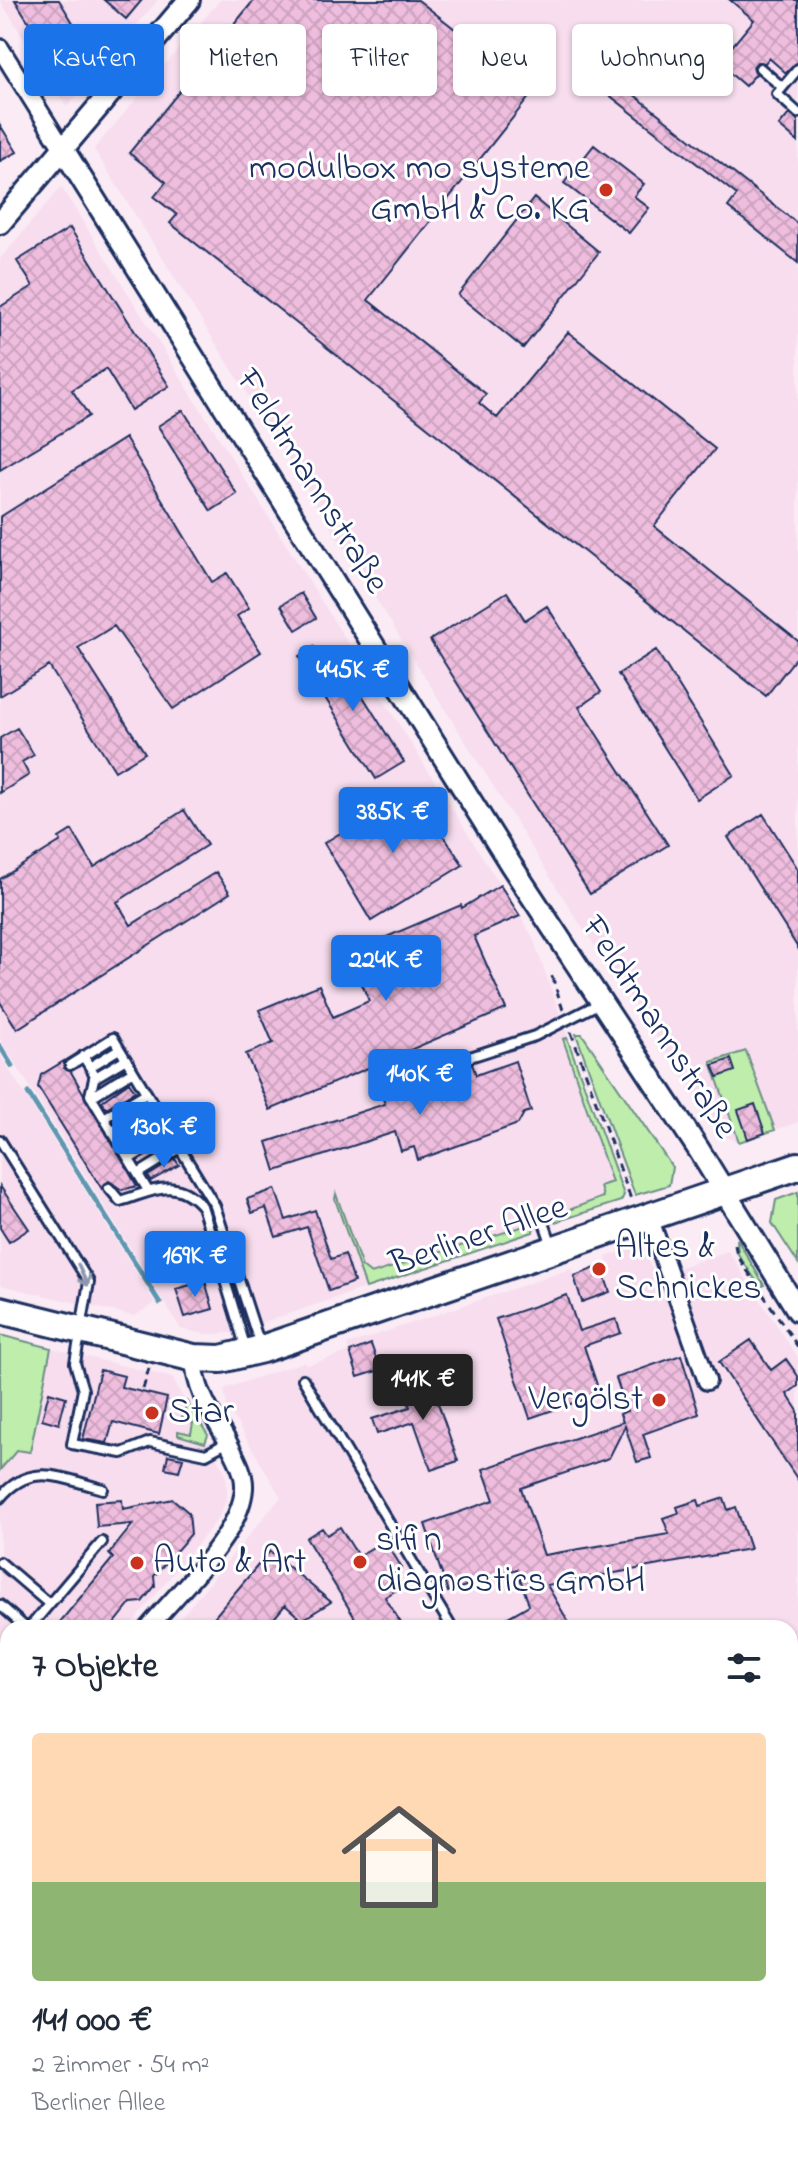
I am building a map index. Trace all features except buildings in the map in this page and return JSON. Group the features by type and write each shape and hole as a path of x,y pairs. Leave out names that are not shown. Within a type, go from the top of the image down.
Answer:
{"main road":[{"name":"Berliner Allee","path":"0,1310 187,1357 221,1359 254,1351 553,1249 640,1209 723,1192 798,1166"}],"street":[{"path":"0,223 189,0"},
{"name":"Feldtmannstraße","path":"0,48 511,865 798,1311"},
{"path":"640,1209 707,1381"},
{"path":"155,1620 224,1537 237,1514 244,1478 228,1442 200,1394 187,1357"}],"lane":[{"path":"760,68 782,87"},
{"path":"798,69 777,94 798,113"},
{"path":"402,1079 535,1036 601,1002"},
{"path":"70,1065 113,1038 215,1206 254,1351"},
{"path":"90,1067 119,1049"},
{"path":"83,1056 94,1078 91,1097 147,1189"},
{"path":"94,1078 126,1059"},
{"path":"91,1097 133,1071"},
{"path":"104,1118 146,1093"},
{"path":"112,1132 155,1106"},
{"path":"120,1144 162,1118"},
{"path":"129,1159 171,1134"},
{"path":"0,1140 89,1282 75,1363 83,1390 72,1444 122,1453 150,1442 206,1454 228,1442"},
{"path":"138,1174 180,1148"},
{"path":"109,1188 120,1201 147,1189 185,1190 202,1206 254,1351"},
{"path":"543,1220 553,1249"},
{"path":"303,1379 447,1620"},
{"path":"0,1498 17,1482 38,1473 103,1489"},
{"path":"35,1620 102,1542"},
{"path":"0,1562 49,1604"},
{"path":"0,1605 18,1620"}],"path":[{"path":"552,976 640,1209"},
{"path":"143,1389 149,1368"}],"shaded area":[{"path":"0,0 158,0 138,24 24,24 24,38"},
{"path":"220,0 798,0 798,1122 775,1130 746,1051 711,1063 739,1142 724,1136 576,918 94,149 139,96 164,96 164,66 180,47 180,96 306,96 306,24 200,24"},
{"path":"60,96 76,96 67,107"},
{"path":"61,187 532,936 624,1195 621,1201 232,1333 206,1334 181,1329 0,1039 0,259"},
{"path":"0,1055 155,1303 134,1316 0,1285"},
{"path":"642,1245 654,1276 728,1251 798,1358 798,1620 179,1620 281,1497 227,1406 224,1389 303,1362 308,1365 349,1352 347,1345 571,1269 574,1276 608,1264 606,1257"},
{"path":"51,1348 172,1378 226,1474 227,1498 218,1519 135,1620 0,1620 0,1470 18,1450 30,1452"}],"green space":[{"path":"576,1034 582,1034 672,1167 669,1185 635,1195"},
{"path":"567,1038 624,1195 621,1201 555,1222 553,1216 603,1197 600,1186 612,1182 563,1039"},
{"path":"746,1051 775,1130 739,1142 711,1062"},
{"path":"798,1192 798,1263 772,1223 776,1200"},
{"path":"336,1194 362,1267 371,1274 534,1223 533,1232 366,1288 335,1199"},
{"path":"737,1239 764,1285 761,1288 738,1254"},
{"path":"0,1335 51,1348 30,1452 17,1450 0,1470"},
{"path":"187,1402 208,1435 205,1443 178,1435 178,1431 191,1434 193,1423 182,1419"}],"waterway":[{"path":"0,1046 12,1066"},
{"path":"28,1093 160,1303"}],"place":[{"name":"modulbox mo systeme GmbH & Co. KG","path":"606,190"},
{"name":"Altes & Schnickes","path":"599,1269"},
{"name":"Vergölst","path":"659,1400"},
{"name":"Star","path":"152,1413"},
{"name":"sifin diagnostics GmbH","path":"360,1562"},
{"name":"Auto & Art","path":"137,1563"}]}
